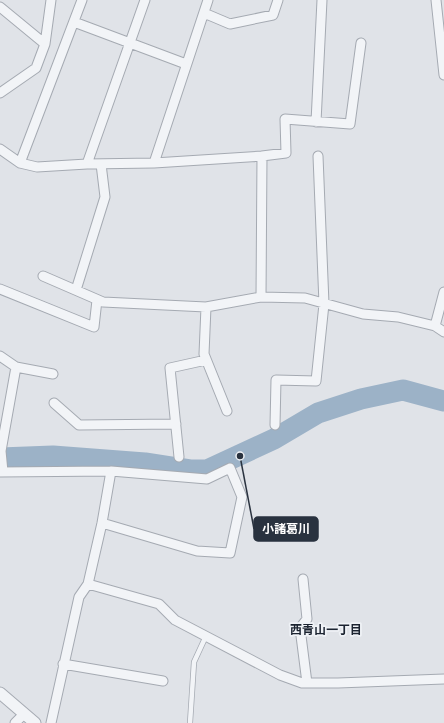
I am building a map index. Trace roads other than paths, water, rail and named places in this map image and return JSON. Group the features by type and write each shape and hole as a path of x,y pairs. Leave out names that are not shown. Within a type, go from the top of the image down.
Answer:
{"street":[{"path":"0,93 36,68 46,44 51,0"},
{"path":"20,163 82,0"},
{"path":"87,164 145,0"},
{"path":"154,163 208,0"},
{"path":"204,13 230,24 273,15 278,0"},
{"path":"316,122 322,0"},
{"path":"436,0 444,76"},
{"path":"0,7 46,44"},
{"path":"74,22 186,64"},
{"path":"0,149 20,163 37,167 87,164 154,163 286,153 285,119 350,124 361,43"},
{"path":"261,297 262,156"},
{"path":"275,425 276,380 316,381 324,304 318,156"},
{"path":"76,290 105,197 101,164"},
{"path":"43,276 103,302 206,307 261,297 305,298 363,314 398,317 435,326 444,332"},
{"path":"0,289 94,328 97,300"},
{"path":"435,326 444,292"},
{"path":"206,307 204,354 228,411"},
{"path":"0,356 16,367 53,374"},
{"path":"179,457 170,368 206,360"},
{"path":"16,367 1,452 2,470 111,471 207,479 230,468 242,497 230,553 197,551 102,523"},
{"path":"54,403 79,425 176,424"},
{"path":"51,723 79,597 88,584 102,523 111,471"},
{"path":"303,579 307,619 300,628 307,683"},
{"path":"88,584 159,604 176,620 280,675 307,683 444,679"},
{"path":"63,664 163,681"},
{"path":"0,694 35,723"},
{"path":"15,723 24,714"}],"lane":[{"path":"190,723 194,662 206,636"}],"waterway":[{"path":"0,458 53,456 145,463 190,470 207,470 274,439 318,413 361,399 403,390 444,401"}],"place":[{"name":"小諸葛川","path":"240,456"}],"district":[{"name":"西青山一丁目","path":"326,630"}]}
